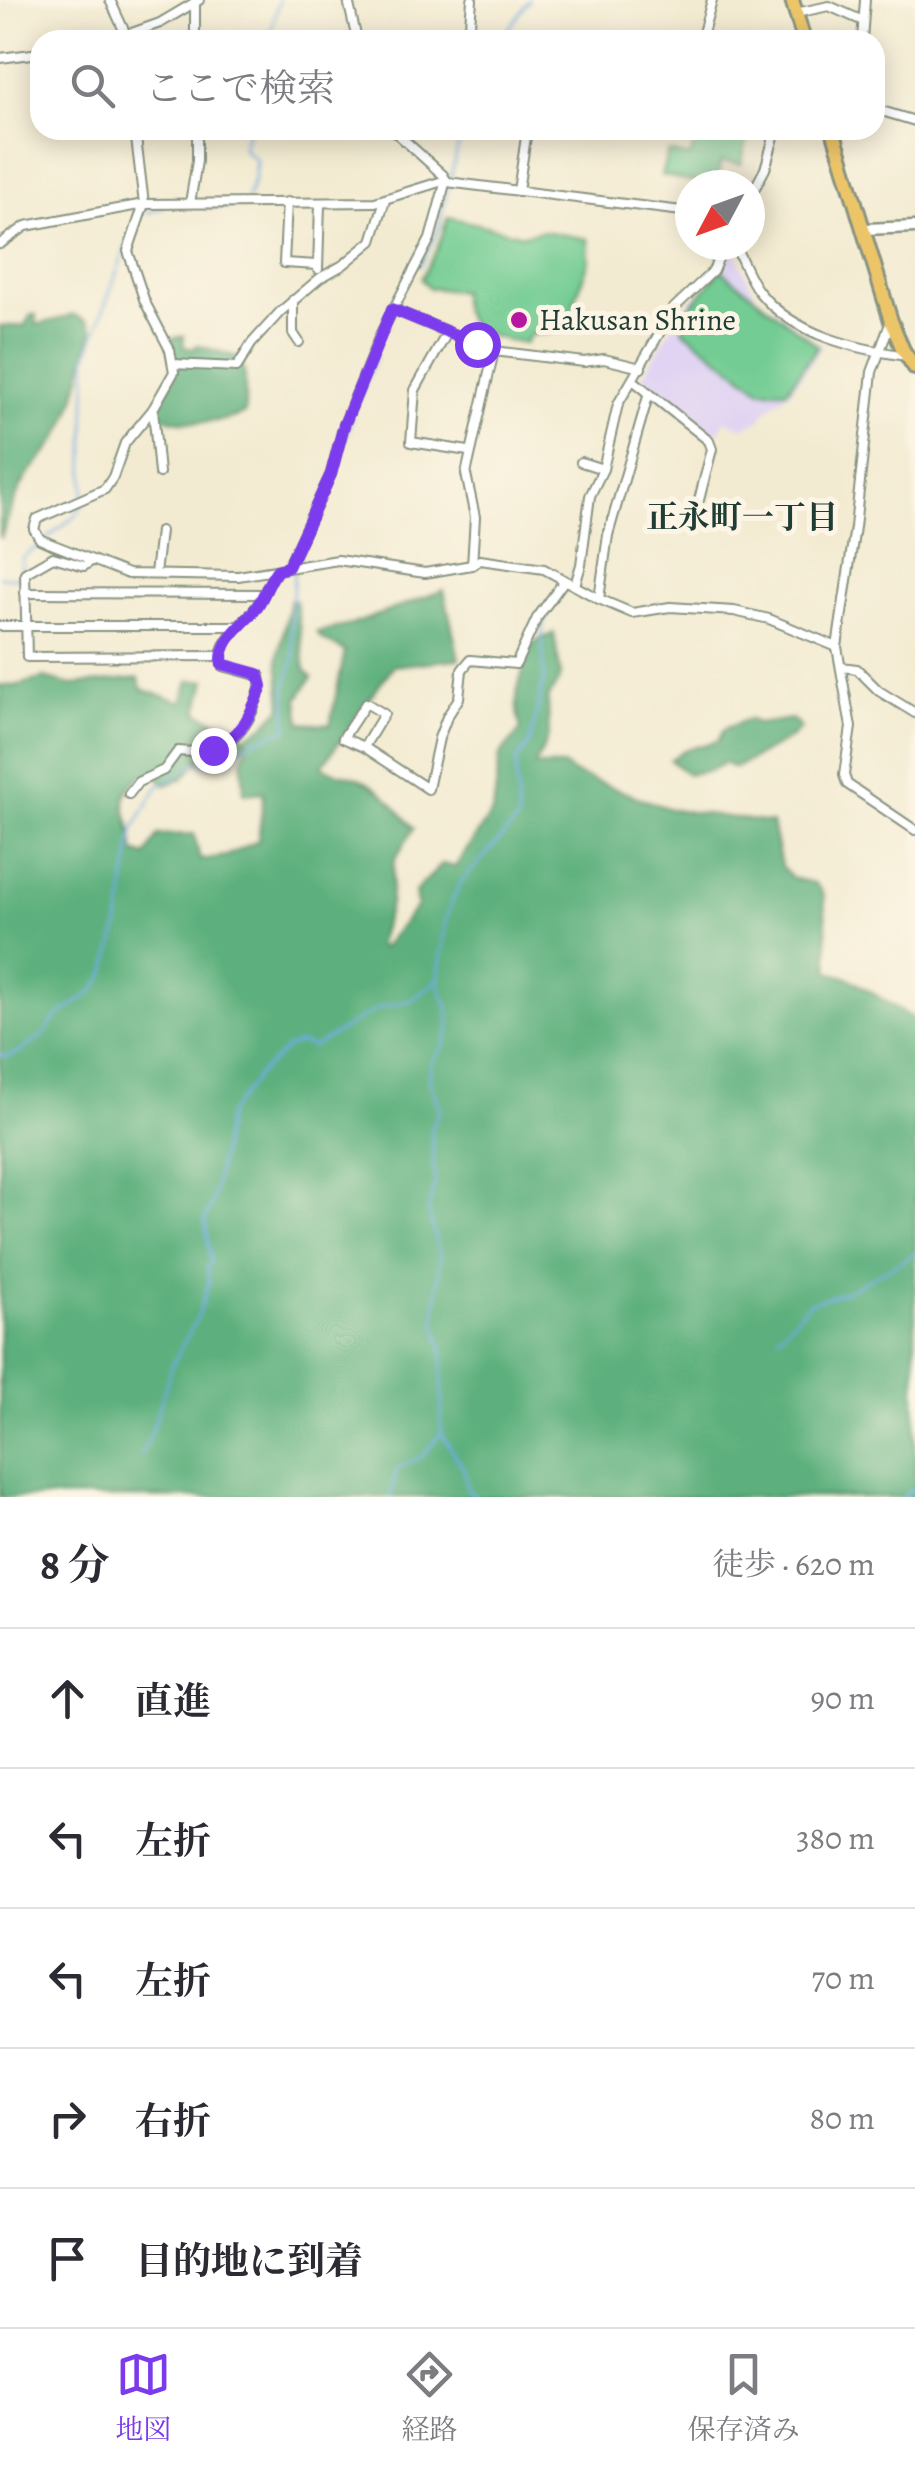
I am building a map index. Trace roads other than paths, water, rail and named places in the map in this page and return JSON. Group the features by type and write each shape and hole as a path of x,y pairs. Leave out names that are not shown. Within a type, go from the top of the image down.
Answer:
{"main road":[{"path":"835,140 891,321 911,362"}],"street":[{"path":"110,0 123,30"},
{"path":"348,0 354,30"},
{"path":"470,30 472,0"},
{"path":"704,30 712,0"},
{"path":"863,30 865,0"},
{"path":"146,30 197,1"},
{"path":"196,30 197,1"},
{"path":"794,7 828,6 863,22"},
{"path":"0,58 30,54"},
{"path":"885,112 915,121"},
{"path":"136,140 144,204 128,251 145,302 170,350 174,372 153,409 125,443 105,489 42,516 34,524 40,538 90,562 128,574 238,576 338,560 426,572 472,565 480,560 544,569 598,600 637,613 670,607 734,611 769,619 837,647"},
{"path":"190,203 198,161 197,140"},
{"path":"404,140 449,182"},
{"path":"518,191 526,140"},
{"path":"764,170 773,140"},
{"path":"0,244 26,226 144,204 385,200 449,182 675,210"},
{"path":"288,567 331,474 344,425 392,309 430,239 449,182"},
{"path":"174,364 237,367 252,343 293,300 372,241 385,200"},
{"path":"287,202 284,263 317,265"},
{"path":"320,204 320,278"},
{"path":"864,229 915,227"},
{"path":"574,585 581,564 590,496 603,470 618,404 674,308 713,271 718,260"},
{"path":"742,260 760,293 803,328 911,362"},
{"path":"293,300 293,333 298,342"},
{"path":"392,309 494,351 584,362 604,359 642,368"},
{"path":"891,321 872,372 856,526 837,647 851,727 844,775 847,784 915,830"},
{"path":"447,333 415,390 411,442 468,451"},
{"path":"472,565 475,517 466,482 468,451 494,351"},
{"path":"634,381 709,441 712,449 699,500"},
{"path":"598,600 608,535 649,394"},
{"path":"153,409 160,473"},
{"path":"581,462 603,470"},
{"path":"155,574 160,531"},
{"path":"90,562 84,566 53,557 25,574 27,657 221,656"},
{"path":"129,794 138,782 164,770 178,751 198,754 213,750 232,739 246,724 262,686 260,676 223,666 221,656 236,626 258,606 277,570"},
{"path":"364,748 384,714 366,703 343,738 428,789 439,738 459,698 462,670 470,660 516,664 536,618 564,581"},
{"path":"25,594 263,594"},
{"path":"0,626 236,626"},
{"path":"840,667 858,669 879,692 915,713"}],"waterway":[{"path":"272,30 279,0"},
{"path":"508,30 529,0"},
{"path":"245,140 243,149 256,160 247,199"},
{"path":"420,266 438,229 460,140"},
{"path":"147,213 164,207"},
{"path":"202,207 229,207"},
{"path":"84,496 87,357 131,232"},
{"path":"355,408 376,355"},
{"path":"337,465 352,416"},
{"path":"298,559 331,482"},
{"path":"48,538 82,506"},
{"path":"0,577 21,577 22,558 41,544"},
{"path":"571,578 576,568"},
{"path":"0,1054 5,1057 20,1052 43,1035 56,1017 93,992 106,972 119,924 134,828 157,788 196,763 216,765 253,741 287,729 286,685 294,659 294,571"},
{"path":"391,1497 397,1469 423,1456 441,1433 443,1354 435,1319 440,1257 428,1210 435,1182 431,1129 440,1110 429,1079 431,1064 450,1028 448,1007 438,984 446,916 460,883 518,820 516,762 529,744 540,699 544,677 542,628 551,605 563,591"},
{"path":"141,1455 172,1365 198,1316 209,1282 207,1267 211,1262 205,1220 213,1199 228,1114 260,1073 287,1048 300,1043 313,1047 380,1007 412,1000 437,980"},
{"path":"778,1336 809,1303 845,1292 915,1254"},
{"path":"442,1434 464,1469 467,1489 475,1497"},
{"path":"903,1497 915,1487"}],"place":[{"name":"Hakusan Shrine","path":"519,320"}],"district":[{"name":"正永町一丁目","path":"742,517"}]}
